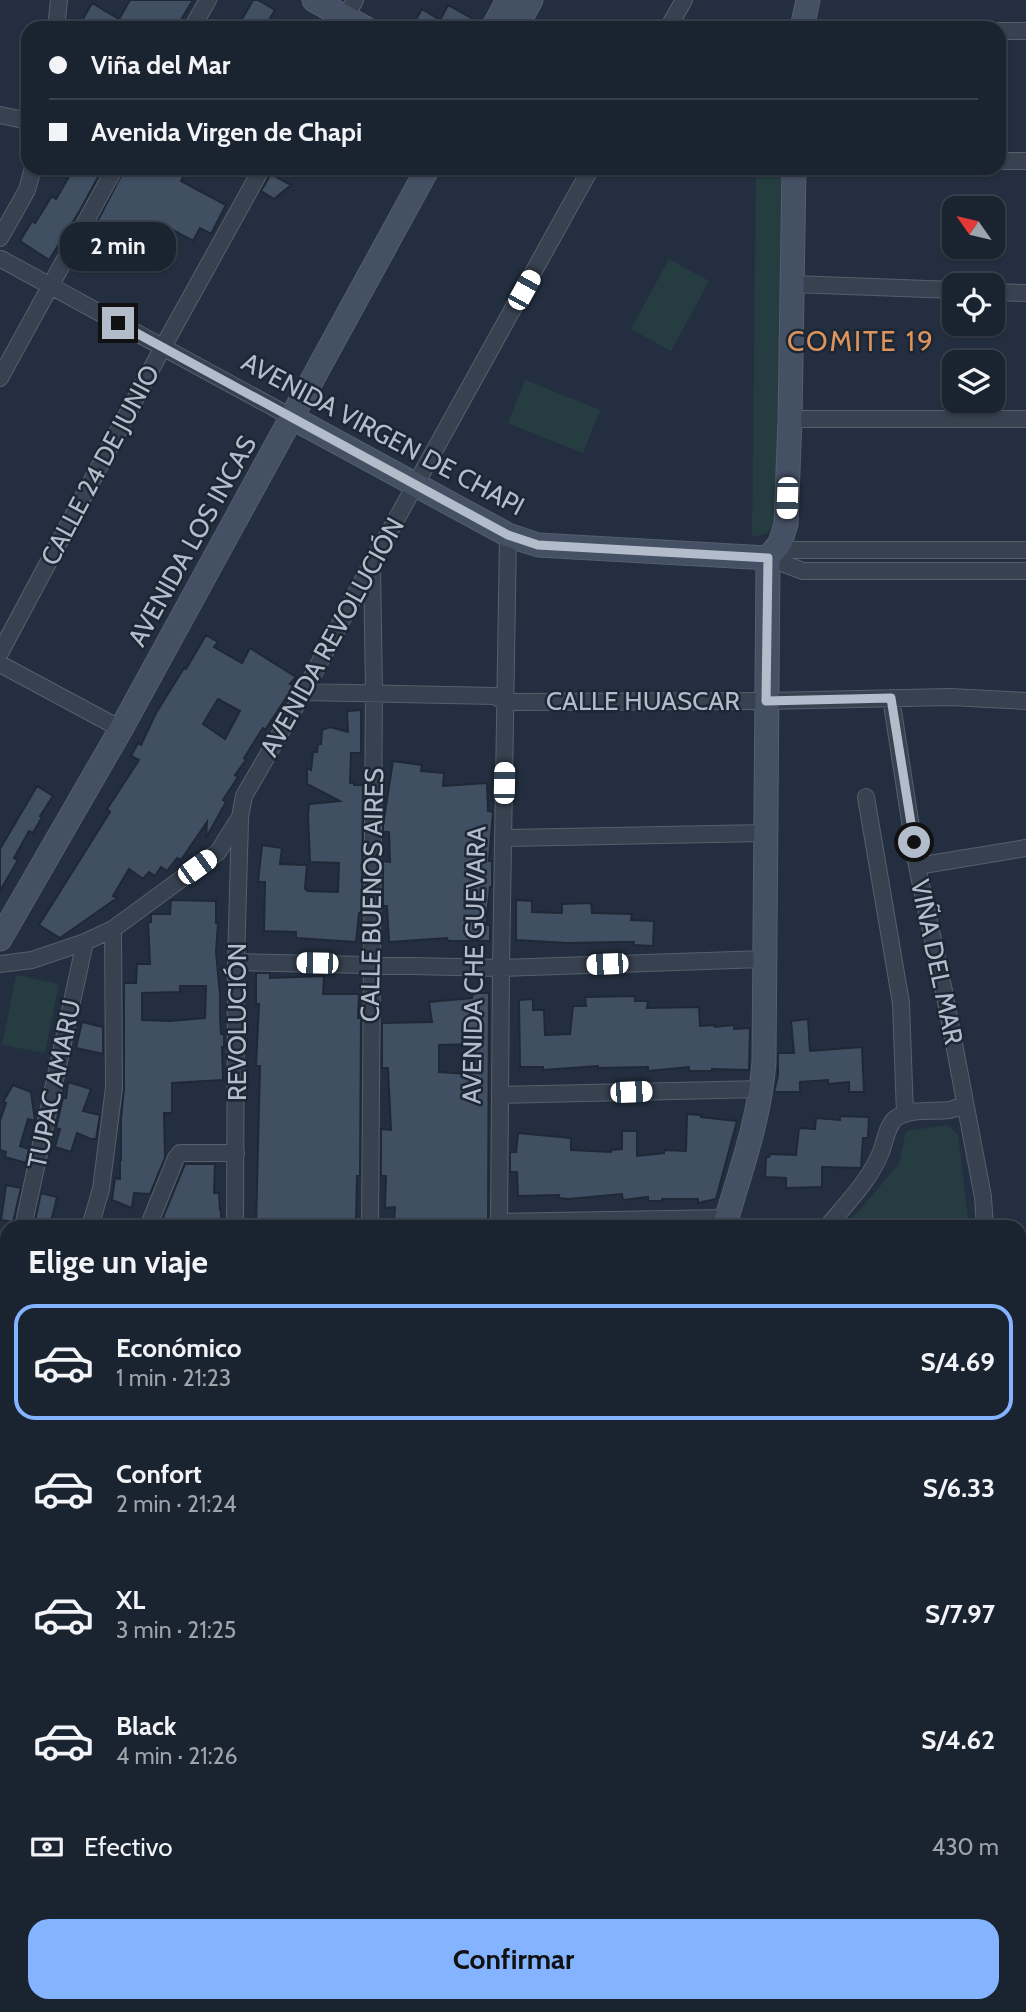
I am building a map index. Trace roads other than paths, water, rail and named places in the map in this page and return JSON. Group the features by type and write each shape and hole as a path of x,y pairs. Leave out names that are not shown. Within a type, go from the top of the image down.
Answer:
{"street":[{"path":"57,21 59,0"},
{"path":"196,21 208,0"},
{"path":"314,0 351,18"},
{"path":"497,21 508,0"},
{"path":"519,21 531,0"},
{"path":"672,21 684,0"},
{"path":"804,21 808,0"},
{"path":"1006,31 1026,32"},
{"path":"0,116 21,120"},
{"path":"1006,161 1026,161"},
{"path":"0,238 27,190 31,175"},
{"path":"0,378 111,175"},
{"name":"CALLE 24 DE JUNIO","path":"0,653 258,175"},
{"name":"AVENIDA LOS INCAS","path":"0,939 121,729 424,175"},
{"name":"AVENIDA REVOLUCIÓN","path":"0,964 32,960 85,942 113,929 218,852 240,817 244,796 304,692 372,563 587,175"},
{"path":"726,1220 762,1088 768,558 780,543 786,524 794,175"},
{"name":"AVENIDA VIRGEN DE CHAPI","path":"1,259 508,535 538,545 768,558 803,571 1026,571"},
{"path":"793,284 942,290"},
{"path":"1005,292 1026,293"},
{"path":"790,419 1026,419"},
{"name":"AVENIDA CHE GUEVARA","path":"499,1220 508,535"},
{"name":"AVENIDA VIRGEN DE CHAPI","path":"768,558 791,550 1026,551"},
{"name":"CALLE BUENOS AIRES","path":"370,1220 374,692 372,563"},
{"path":"0,664 121,729"},
{"name":"CALLE HUASCAR","path":"304,692 495,695 505,702 891,698 1026,701"},
{"name":"VIÑA DEL MAR","path":"891,698 917,866 951,1026 983,1197 985,1220"},
{"path":"866,797 901,1003 905,1114"},
{"name":"REVOLUCIÓN","path":"236,1220 236,962 240,817"},
{"path":"503,838 765,833"},
{"path":"917,866 1026,848"},
{"path":"92,1220 102,1189 114,1088 113,929"},
{"name":"TUPAC AMARU","path":"25,1220 85,942"},
{"path":"236,962 501,968 765,958"},
{"path":"500,1095 762,1088"},
{"path":"833,1220 875,1164 895,1118 931,1110 951,1110 965,1104"},
{"path":"151,1220 180,1153 236,1153"}],"district":[{"name":"COMITE 19","path":"861,341"}]}
